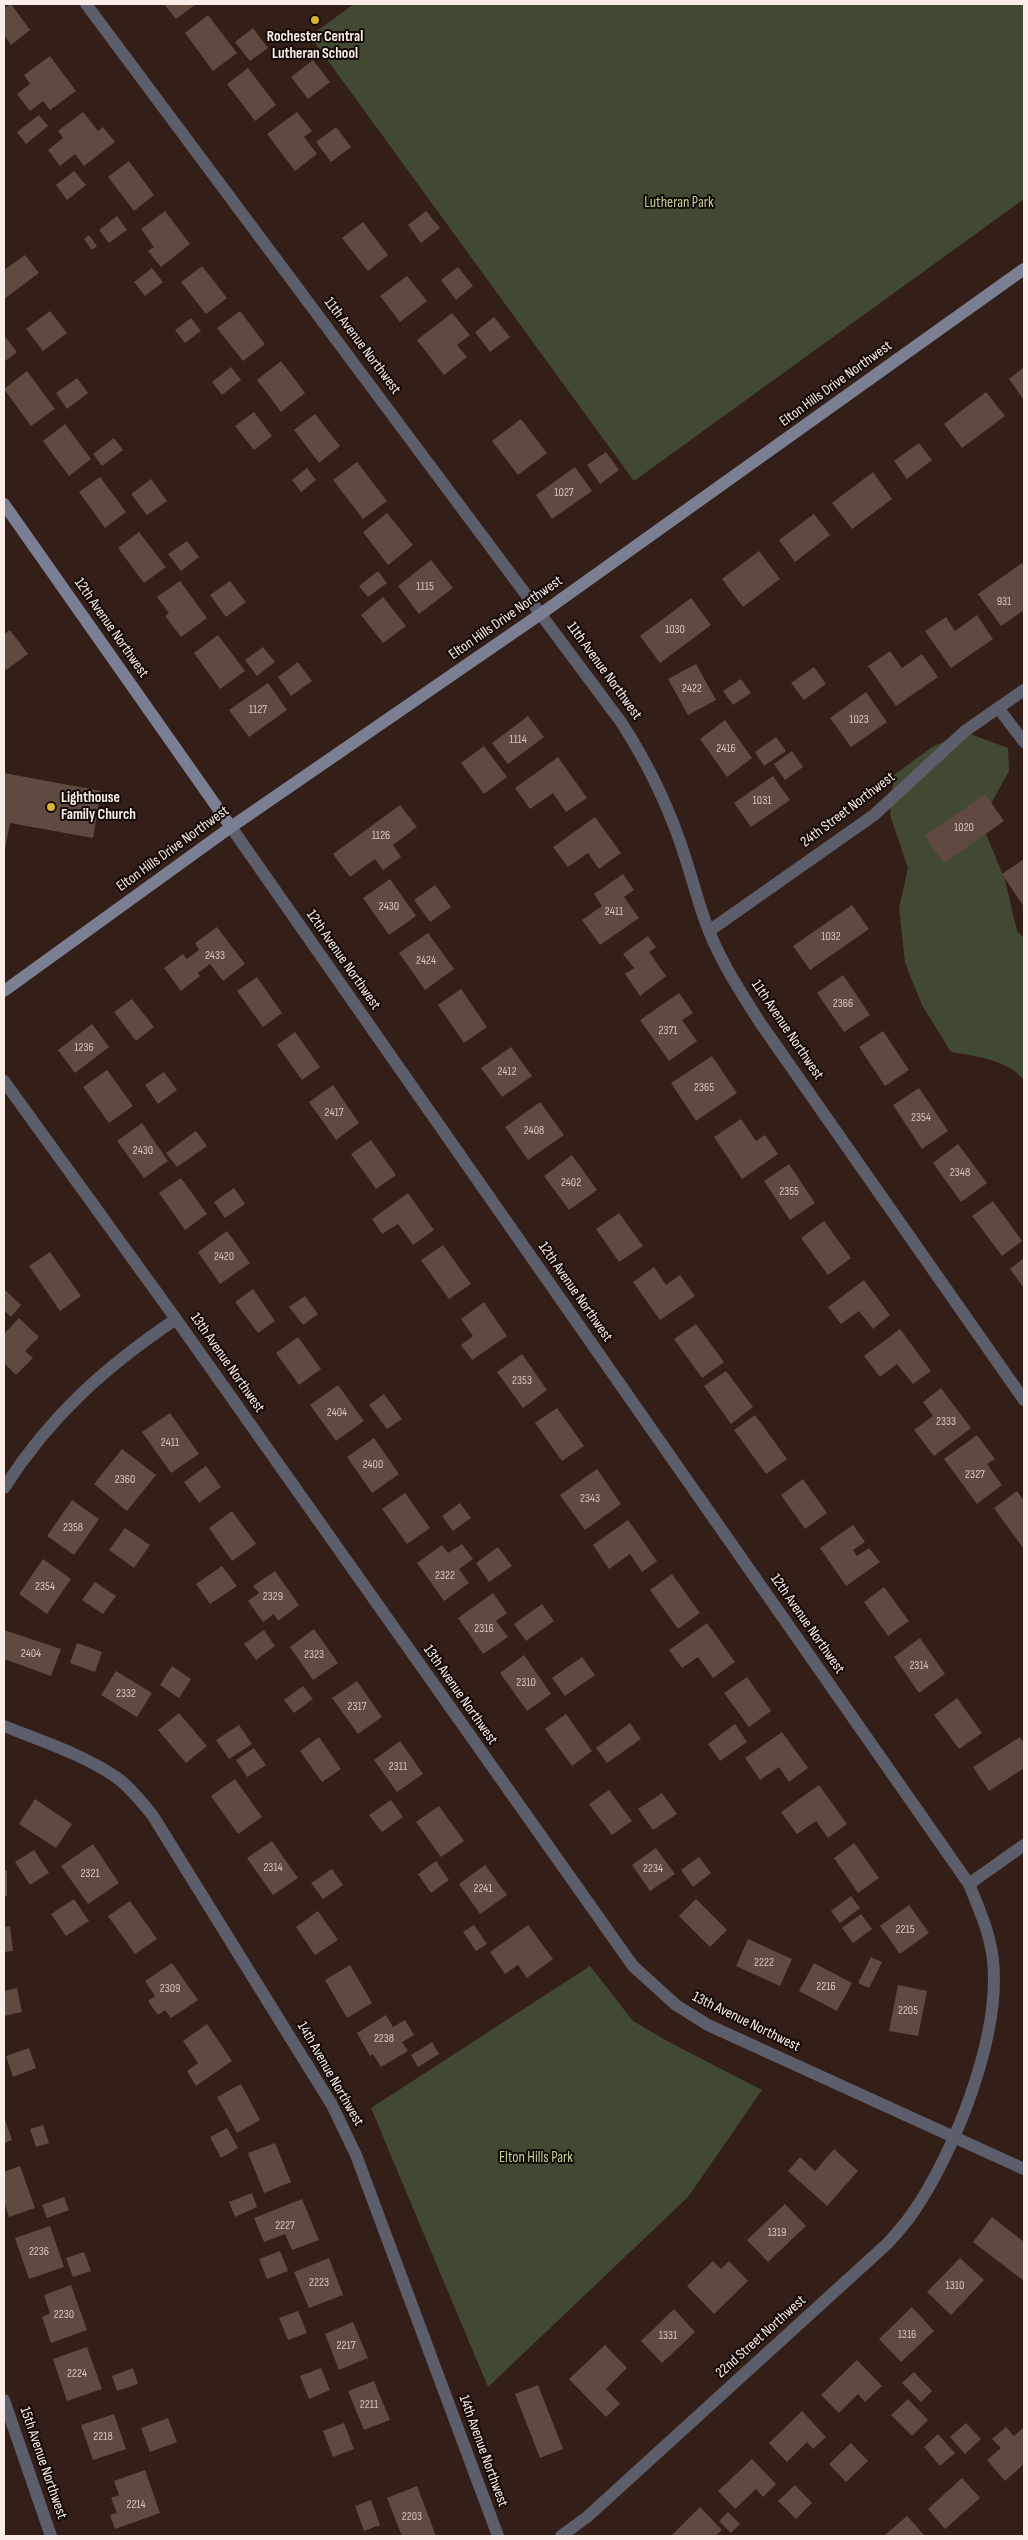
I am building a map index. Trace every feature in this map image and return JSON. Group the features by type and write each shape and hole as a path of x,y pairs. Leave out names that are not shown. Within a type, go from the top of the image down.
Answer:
{"main road":[{"name":"Elton Hills Drive Northwest","path":"4,991 231,827 542,613 1024,270"},
{"name":"12th Avenue Northwest","path":"4,504 231,827"}],"street":[{"name":"11th Avenue Northwest","path":"86,4 542,613 621,722 648,766 687,861 709,931 725,966 761,1024 1024,1400"},
{"name":"24th Street Northwest","path":"709,931 874,815 965,732 1024,690"},
{"path":"999,708 1024,742"},
{"name":"12th Avenue Northwest","path":"231,827 969,1884 984,1921 993,1960 991,2002 985,2044 969,2097 953,2136"},
{"name":"13th Avenue Northwest","path":"4,1081 176,1319 633,1966 676,2005 708,2024 1024,2169"},
{"path":"4,1488 41,1437 96,1378 126,1353 176,1319"},
{"name":"14th Avenue Northwest","path":"4,1726 93,1764 117,1778 138,1797 153,1816 332,2105 356,2155 498,2536"},
{"path":"969,1884 1024,1845"},
{"name":"22nd Street Northwest","path":"561,2536 587,2517 888,2243 911,2215 931,2183 953,2136"},
{"name":"15th Avenue Northwest","path":"4,2400 51,2536"}],"green space":[{"name":"Lutheran Park","path":"354,4 1024,4 1024,199 634,481 310,36"},
{"path":"965,732 1008,748 1009,771 981,822 1005,880 1017,931 1024,938 1024,1080 1017,1073 1000,1063 951,1052 922,1005 905,963 899,908 908,868 890,815 894,775 932,747"},
{"name":"Elton Hills Park","path":"590,1966 633,2021 667,2041 762,2090 688,2197 488,2387 371,2108"}],"building":[{"path":"11,4 30,30 11,45 4,35 4,8"},
{"path":"164,4 196,4 176,19"},
{"path":"208,15 237,53 213,71 185,33"},
{"path":"253,28 268,48 250,61 235,42"},
{"path":"50,56 76,91 50,110 43,101 30,111 17,94 30,84 24,75"},
{"path":"313,60 330,82 308,99 291,77"},
{"path":"248,68 276,105 255,121 227,84"},
{"path":"83,112 98,131 103,127 115,142 84,166 75,154 60,166 48,150 63,138 58,131"},
{"path":"297,112 312,131 304,137 317,154 295,171 267,134"},
{"path":"39,115 48,126 26,144 17,132"},
{"path":"336,127 351,147 331,162 316,142"},
{"path":"129,161 154,195 134,211 108,177"},
{"path":"74,171 86,185 67,200 56,185"},
{"path":"165,211 190,244 161,267 148,251 154,247 141,229"},
{"path":"426,211 440,228 421,243 408,225"},
{"path":"117,216 127,230 109,243 99,230"},
{"path":"363,222 388,255 368,271 342,238"},
{"path":"89,235 97,246 92,250 84,239"},
{"path":"25,255 39,273 4,299 4,270"},
{"path":"202,266 227,298 206,314 181,282"},
{"path":"458,267 473,286 456,300 441,280"},
{"path":"152,268 163,282 145,296 134,282"},
{"path":"407,276 427,301 400,322 380,296"},
{"path":"50,311 67,333 43,351 26,329"},
{"path":"240,311 265,344 243,361 217,328"},
{"path":"452,313 470,335 457,345 467,357 444,375 417,340"},
{"path":"494,317 510,337 490,352 475,332"},
{"path":"191,318 201,331 185,343 175,330"},
{"path":"4,335 17,352 4,362"},
{"path":"281,361 305,393 281,412 257,380"},
{"path":"231,367 241,380 222,395 212,382"},
{"path":"1024,367 1024,400 1009,379"},
{"path":"27,371 55,409 31,426 4,389"},
{"path":"77,378 88,393 67,409 56,393"},
{"path":"986,392 1005,416 962,448 944,424"},
{"path":"254,412 272,436 254,450 235,426"},
{"path":"315,414 340,446 319,463 294,430"},
{"path":"521,419 547,453 518,475 492,441"},
{"path":"65,424 91,459 69,476 43,441"},
{"path":"114,438 123,450 102,466 93,454"},
{"path":"919,443 932,460 907,479 894,461"},
{"path":"606,452 619,470 600,484 587,465"},
{"path":"357,462 387,501 363,519 333,480"},
{"path":"575,467 592,491 552,519 536,495"},
{"path":"307,468 316,480 301,492 292,480"},
{"path":"873,472 892,499 852,529 832,503"},
{"path":"100,477 126,512 105,528 79,492"},
{"path":"151,479 167,501 147,515 131,494"},
{"path":"387,513 413,545 388,565 363,532"},
{"path":"814,514 830,535 795,562 779,540"},
{"path":"139,532 166,567 144,583 118,548"},
{"path":"187,541 199,557 181,571 168,554"},
{"path":"759,551 780,579 743,607 722,579"},
{"path":"431,560 453,588 419,614 398,586"},
{"path":"1022,563 1024,566 1024,610 1001,626 978,594"},
{"path":"378,571 387,583 368,597 359,586"},
{"path":"180,581 207,618 181,637 165,616 169,613 157,597"},
{"path":"230,581 246,602 226,617 210,595"},
{"path":"383,597 406,626 383,643 361,615"},
{"path":"691,598 711,625 660,663 640,636"},
{"path":"977,615 993,639 951,668 925,631 946,617 955,631"},
{"path":"10,630 28,654 6,670 4,666 4,634"},
{"path":"218,635 245,671 220,689 194,653"},
{"path":"263,647 275,662 257,676 245,660"},
{"path":"890,651 902,668 922,654 938,677 896,706 868,666"},
{"path":"298,662 312,681 291,696 278,677"},
{"path":"696,664 716,700 688,715 668,679"},
{"path":"814,667 826,684 804,700 791,683"},
{"path":"741,679 751,693 733,705 723,691"},
{"path":"268,683 287,710 249,737 229,710"},
{"path":"866,692 887,722 851,747 830,718"},
{"path":"528,716 544,737 508,764 492,743"},
{"path":"725,720 752,758 727,777 700,739"},
{"path":"776,737 786,751 764,766 755,752"},
{"path":"484,746 507,777 484,794 461,763"},
{"path":"792,751 803,767 785,780 774,764"},
{"path":"558,757 587,798 566,812 553,793 530,809 515,788"},
{"name":"Lighthouse Family Church","path":"4,773 101,791 93,838 10,823 4,854"},
{"path":"773,776 790,800 751,827 734,803"},
{"path":"985,794 1004,821 944,863 925,836"},
{"path":"400,805 417,827 393,845 401,857 383,870 375,859 350,877 333,854"},
{"path":"595,817 621,853 599,869 588,853 568,867 553,847"},
{"path":"1024,859 1024,907 1002,874"},
{"path":"623,874 634,890 624,897 639,918 600,945 582,920 602,906 594,894"},
{"path":"390,879 416,916 389,935 363,898"},
{"path":"435,885 451,907 430,922 414,900"},
{"path":"852,905 869,929 810,970 793,946"},
{"path":"217,927 245,964 223,981 210,964 198,973 200,976 181,991 164,968 183,954 187,959 199,950 195,943"},
{"path":"428,933 454,969 425,990 399,953"},
{"path":"648,936 656,947 649,952 666,976 640,996 625,974 634,968 623,954"},
{"path":"843,975 870,1015 844,1032 817,993"},
{"path":"257,977 282,1013 263,1027 237,991"},
{"path":"461,989 487,1027 464,1043 438,1005"},
{"path":"679,993 693,1013 682,1020 697,1041 669,1061 640,1020"},
{"path":"132,999 154,1027 136,1041 114,1012"},
{"path":"92,1024 109,1047 75,1073 58,1050"},
{"path":"883,1031 909,1070 885,1086 859,1047"},
{"path":"295,1032 320,1067 302,1080 277,1045"},
{"path":"511,1047 532,1076 502,1097 481,1068"},
{"path":"712,1056 737,1093 696,1121 671,1083"},
{"path":"107,1070 133,1106 109,1123 83,1087"},
{"path":"164,1072 177,1090 158,1104 145,1085"},
{"path":"333,1085 359,1123 336,1140 309,1102"},
{"path":"919,1088 948,1131 922,1149 893,1105"},
{"path":"540,1102 564,1135 528,1160 505,1127"},
{"path":"741,1119 756,1141 765,1135 778,1154 742,1179 714,1137"},
{"path":"142,1123 168,1161 144,1178 117,1141"},
{"path":"196,1131 207,1146 177,1167 166,1153"},
{"path":"371,1140 396,1175 376,1189 351,1154"},
{"path":"958,1144 987,1183 961,1202 933,1163"},
{"path":"572,1155 597,1190 569,1210 544,1176"},
{"path":"789,1164 815,1203 790,1220 764,1181"},
{"path":"181,1178 207,1214 185,1230 159,1193"},
{"path":"234,1188 245,1204 225,1218 214,1202"},
{"path":"408,1193 434,1230 413,1245 398,1224 382,1234 372,1219"},
{"path":"993,1201 1022,1241 1002,1256 972,1216"},
{"path":"619,1213 643,1246 619,1262 596,1229"},
{"path":"824,1221 851,1258 828,1275 801,1238"},
{"path":"227,1231 250,1263 220,1284 198,1252"},
{"path":"443,1245 471,1284 449,1299 421,1260"},
{"path":"50,1252 81,1296 60,1311 29,1266"},
{"path":"1024,1258 1024,1288 1010,1269"},
{"path":"654,1267 666,1285 680,1275 695,1296 660,1320 633,1282"},
{"path":"864,1280 890,1315 873,1329 859,1311 841,1324 828,1307"},
{"path":"253,1289 275,1321 258,1333 235,1302"},
{"path":"5,1290 21,1305 11,1317 4,1310"},
{"path":"305,1296 318,1314 303,1325 289,1307"},
{"path":"484,1302 507,1336 472,1360 461,1345 473,1336 461,1319"},
{"path":"19,1318 39,1337 25,1351 33,1358 16,1375 4,1363 4,1334"},
{"path":"696,1324 724,1362 702,1378 674,1339"},
{"path":"900,1329 931,1371 913,1384 897,1364 880,1377 864,1356"},
{"path":"298,1337 321,1369 299,1385 276,1353"},
{"path":"522,1354 547,1390 523,1408 497,1372"},
{"path":"726,1371 753,1407 731,1424 704,1386"},
{"path":"338,1385 364,1421 336,1441 310,1405"},
{"path":"941,1388 971,1428 934,1456 914,1430 933,1416 923,1402"},
{"path":"384,1394 402,1419 387,1429 369,1405"},
{"path":"557,1408 584,1446 562,1461 535,1423"},
{"path":"170,1413 199,1454 171,1473 142,1432"},
{"path":"755,1415 787,1459 766,1474 734,1430"},
{"path":"977,1435 995,1459 987,1464 1002,1485 977,1504 944,1459"},
{"path":"374,1438 399,1474 372,1493 347,1457"},
{"path":"122,1449 156,1475 127,1511 94,1484"},
{"path":"206,1466 221,1487 199,1503 184,1482"},
{"path":"597,1469 621,1504 585,1530 560,1495"},
{"path":"803,1479 827,1513 805,1529 781,1495"},
{"path":"1017,1491 1024,1501 1024,1549 994,1508"},
{"path":"405,1493 430,1528 407,1544 382,1509"},
{"path":"72,1500 99,1519 74,1555 47,1536"},
{"path":"460,1503 471,1518 453,1531 442,1516"},
{"path":"232,1511 256,1544 232,1561 209,1528"},
{"path":"628,1520 657,1561 642,1572 630,1554 609,1569 593,1545"},
{"path":"853,1525 865,1542 853,1550 857,1556 869,1548 880,1562 846,1586 820,1548"},
{"path":"125,1528 150,1545 134,1568 109,1550"},
{"path":"462,1544 473,1559 459,1569 469,1583 444,1601 417,1563 442,1545 448,1553"},
{"path":"498,1547 512,1566 489,1582 476,1563"},
{"path":"43,1559 71,1579 47,1614 19,1594"},
{"path":"222,1566 237,1586 210,1604 196,1584"},
{"path":"275,1571 299,1605 278,1621 274,1614 263,1622 248,1601 259,1593 253,1586"},
{"path":"672,1574 700,1613 678,1629 650,1590"},
{"path":"95,1582 116,1596 103,1614 82,1600"},
{"path":"884,1587 909,1621 888,1636 864,1602"},
{"path":"493,1593 507,1613 496,1621 508,1637 483,1654 458,1618"},
{"path":"542,1604 554,1621 526,1641 514,1624"},
{"path":"707,1623 735,1662 713,1678 698,1657 682,1668 669,1650"},
{"path":"314,1629 338,1663 313,1680 290,1647"},
{"path":"4,1630 61,1649 51,1676 4,1659"},
{"path":"264,1630 275,1646 256,1660 244,1644"},
{"path":"920,1638 945,1674 919,1693 894,1657"},
{"path":"77,1643 102,1652 95,1672 70,1663"},
{"path":"524,1655 551,1694 527,1711 500,1673"},
{"path":"582,1657 595,1675 565,1696 552,1678"},
{"path":"172,1666 191,1679 179,1698 160,1685"},
{"path":"116,1671 152,1693 137,1717 101,1695"},
{"path":"747,1677 771,1711 749,1727 724,1693"},
{"path":"357,1681 382,1717 358,1734 332,1698"},
{"path":"303,1686 313,1699 294,1713 284,1700"},
{"path":"957,1698 982,1733 959,1749 934,1715"},
{"path":"179,1713 207,1746 186,1763 158,1730"},
{"path":"566,1714 592,1751 572,1766 545,1729"},
{"path":"630,1723 641,1739 607,1763 596,1748"},
{"path":"735,1724 747,1742 720,1761 708,1744"},
{"path":"239,1725 252,1744 229,1759 216,1740"},
{"path":"782,1732 808,1768 789,1782 779,1767 760,1780 745,1758"},
{"path":"319,1737 341,1769 322,1782 300,1751"},
{"path":"1020,1737 1024,1744 1024,1768 989,1791 973,1767"},
{"path":"400,1741 423,1774 397,1792 374,1760"},
{"path":"254,1748 266,1765 247,1777 236,1760"},
{"path":"235,1779 262,1817 238,1834 211,1796"},
{"path":"819,1785 847,1824 828,1838 816,1821 797,1834 781,1812"},
{"path":"609,1790 632,1821 612,1835 589,1804"},
{"path":"662,1793 677,1814 653,1830 638,1809"},
{"path":"35,1799 72,1824 56,1848 19,1824"},
{"path":"391,1800 403,1817 382,1832 369,1815"},
{"path":"439,1806 464,1841 441,1857 416,1822"},
{"path":"272,1841 298,1878 273,1895 247,1858"},
{"path":"854,1843 879,1878 858,1893 834,1858"},
{"path":"93,1844 119,1883 88,1904 61,1866"},
{"path":"656,1848 675,1874 650,1891 632,1865"},
{"path":"34,1850 49,1873 30,1885 15,1862"},
{"path":"699,1857 711,1873 693,1887 681,1870"},
{"path":"436,1861 449,1880 431,1893 418,1874"},
{"path":"485,1865 507,1895 480,1914 459,1884"},
{"path":"332,1869 343,1885 323,1899 311,1883"},
{"path":"4,1870 7,1870 7,1896 4,1896"},
{"path":"851,1896 860,1908 840,1923 831,1911"},
{"path":"74,1899 89,1921 66,1936 51,1914"},
{"path":"696,1899 727,1930 710,1947 679,1916"},
{"path":"130,1901 157,1939 135,1954 108,1916"},
{"path":"909,1905 929,1933 900,1954 880,1926"},
{"path":"318,1911 338,1940 315,1955 296,1927"},
{"path":"861,1914 872,1929 853,1943 842,1928"},
{"path":"474,1925 487,1944 476,1951 463,1932"},
{"path":"528,1925 553,1959 527,1978 518,1965 505,1974 490,1952"},
{"path":"10,1926 13,1951 4,1952 4,1927"},
{"path":"748,1939 792,1959 780,1986 736,1966"},
{"path":"871,1957 882,1962 869,1988 858,1983"},
{"path":"172,1963 198,2000 171,2018 165,2010 158,2015 148,2001 155,1996 145,1981"},
{"path":"814,1963 852,1983 837,2011 799,1991"},
{"path":"350,1965 372,2003 347,2018 325,1980"},
{"path":"898,1985 927,1991 918,2036 889,2031"},
{"path":"17,1988 22,2012 4,2016 4,1991"},
{"path":"386,2015 393,2027 405,2020 414,2035 402,2042 408,2051 381,2067 373,2054 370,2056 357,2033"},
{"path":"207,2024 232,2061 196,2086 187,2071 198,2063 183,2041"},
{"path":"432,2042 439,2054 418,2067 411,2055"},
{"path":"29,2048 36,2068 13,2077 6,2056"},
{"path":"241,2084 260,2120 237,2133 217,2097"},
{"path":"4,2117 12,2140 4,2143"},
{"path":"43,2125 49,2143 36,2147 30,2129"},
{"path":"227,2128 238,2148 221,2158 210,2137"},
{"path":"275,2143 291,2182 264,2193 248,2153"},
{"path":"834,2149 858,2171 827,2206 788,2171 800,2157 815,2171"},
{"path":"20,2166 35,2208 9,2217 4,2201 4,2172"},
{"path":"252,2193 257,2207 235,2217 229,2202"},
{"path":"64,2197 69,2210 47,2218 42,2205"},
{"path":"302,2199 319,2240 292,2250 285,2234 264,2242 254,2218"},
{"path":"785,2204 806,2226 768,2262 747,2240"},
{"path":"992,2217 1024,2242 1024,2281 973,2242"},
{"path":"50,2226 64,2267 29,2279 15,2238"},
{"path":"280,2251 288,2271 267,2279 259,2259"},
{"path":"84,2252 91,2271 73,2277 66,2258"},
{"path":"329,2258 343,2295 309,2308 294,2272"},
{"path":"960,2258 984,2280 951,2315 927,2292"},
{"path":"713,2261 721,2269 729,2261 748,2281 714,2314 687,2286"},
{"path":"71,2285 87,2330 51,2343 42,2317 50,2313 44,2295"},
{"path":"912,2307 934,2331 901,2362 879,2339"},
{"path":"674,2309 695,2332 662,2363 641,2341"},
{"path":"298,2311 307,2333 288,2340 279,2318"},
{"path":"353,2322 368,2358 339,2370 325,2334"},
{"path":"605,2345 627,2368 606,2389 620,2404 606,2417 569,2379"},
{"path":"87,2347 102,2389 67,2401 53,2359"},
{"path":"857,2360 882,2386 865,2402 858,2394 839,2413 821,2395"},
{"path":"133,2368 138,2384 117,2391 112,2376"},
{"path":"321,2368 330,2390 309,2399 300,2376"},
{"path":"914,2372 932,2391 921,2402 902,2383"},
{"path":"374,2381 390,2420 364,2430 348,2391"},
{"path":"538,2385 563,2449 540,2458 515,2394"},
{"path":"908,2399 928,2420 912,2436 891,2415"},
{"path":"802,2411 826,2437 813,2449 807,2442 787,2462 769,2443"},
{"path":"114,2414 126,2449 93,2460 81,2425"},
{"path":"168,2418 177,2442 150,2452 141,2428"},
{"path":"344,2423 354,2449 333,2457 323,2431"},
{"path":"966,2423 981,2439 965,2454 950,2437"},
{"path":"1006,2427 1014,2436 1024,2427 1024,2464 1005,2481 987,2460 1001,2448 992,2439"},
{"path":"938,2434 955,2453 940,2466 924,2447"},
{"path":"851,2443 868,2461 846,2482 829,2464"},
{"path":"752,2459 776,2484 763,2497 756,2489 735,2509 718,2491"},
{"path":"145,2470 160,2513 115,2529 110,2515 117,2513 111,2498 119,2495 114,2481"},
{"path":"962,2478 980,2498 945,2529 928,2509"},
{"path":"795,2485 812,2503 796,2519 778,2501"},
{"path":"417,2486 436,2536 402,2536 387,2498"},
{"path":"371,2500 380,2525 364,2531 355,2506"},
{"path":"700,2507 722,2530 715,2536 671,2536"},
{"path":"728,2512 740,2524 731,2533 719,2521"},
{"path":"907,2516 925,2536 884,2536"}],"place":[{"name":"Rochester Central Lutheran School","path":"315,20"},
{"name":"Lighthouse Family Church","path":"51,807"}]}
